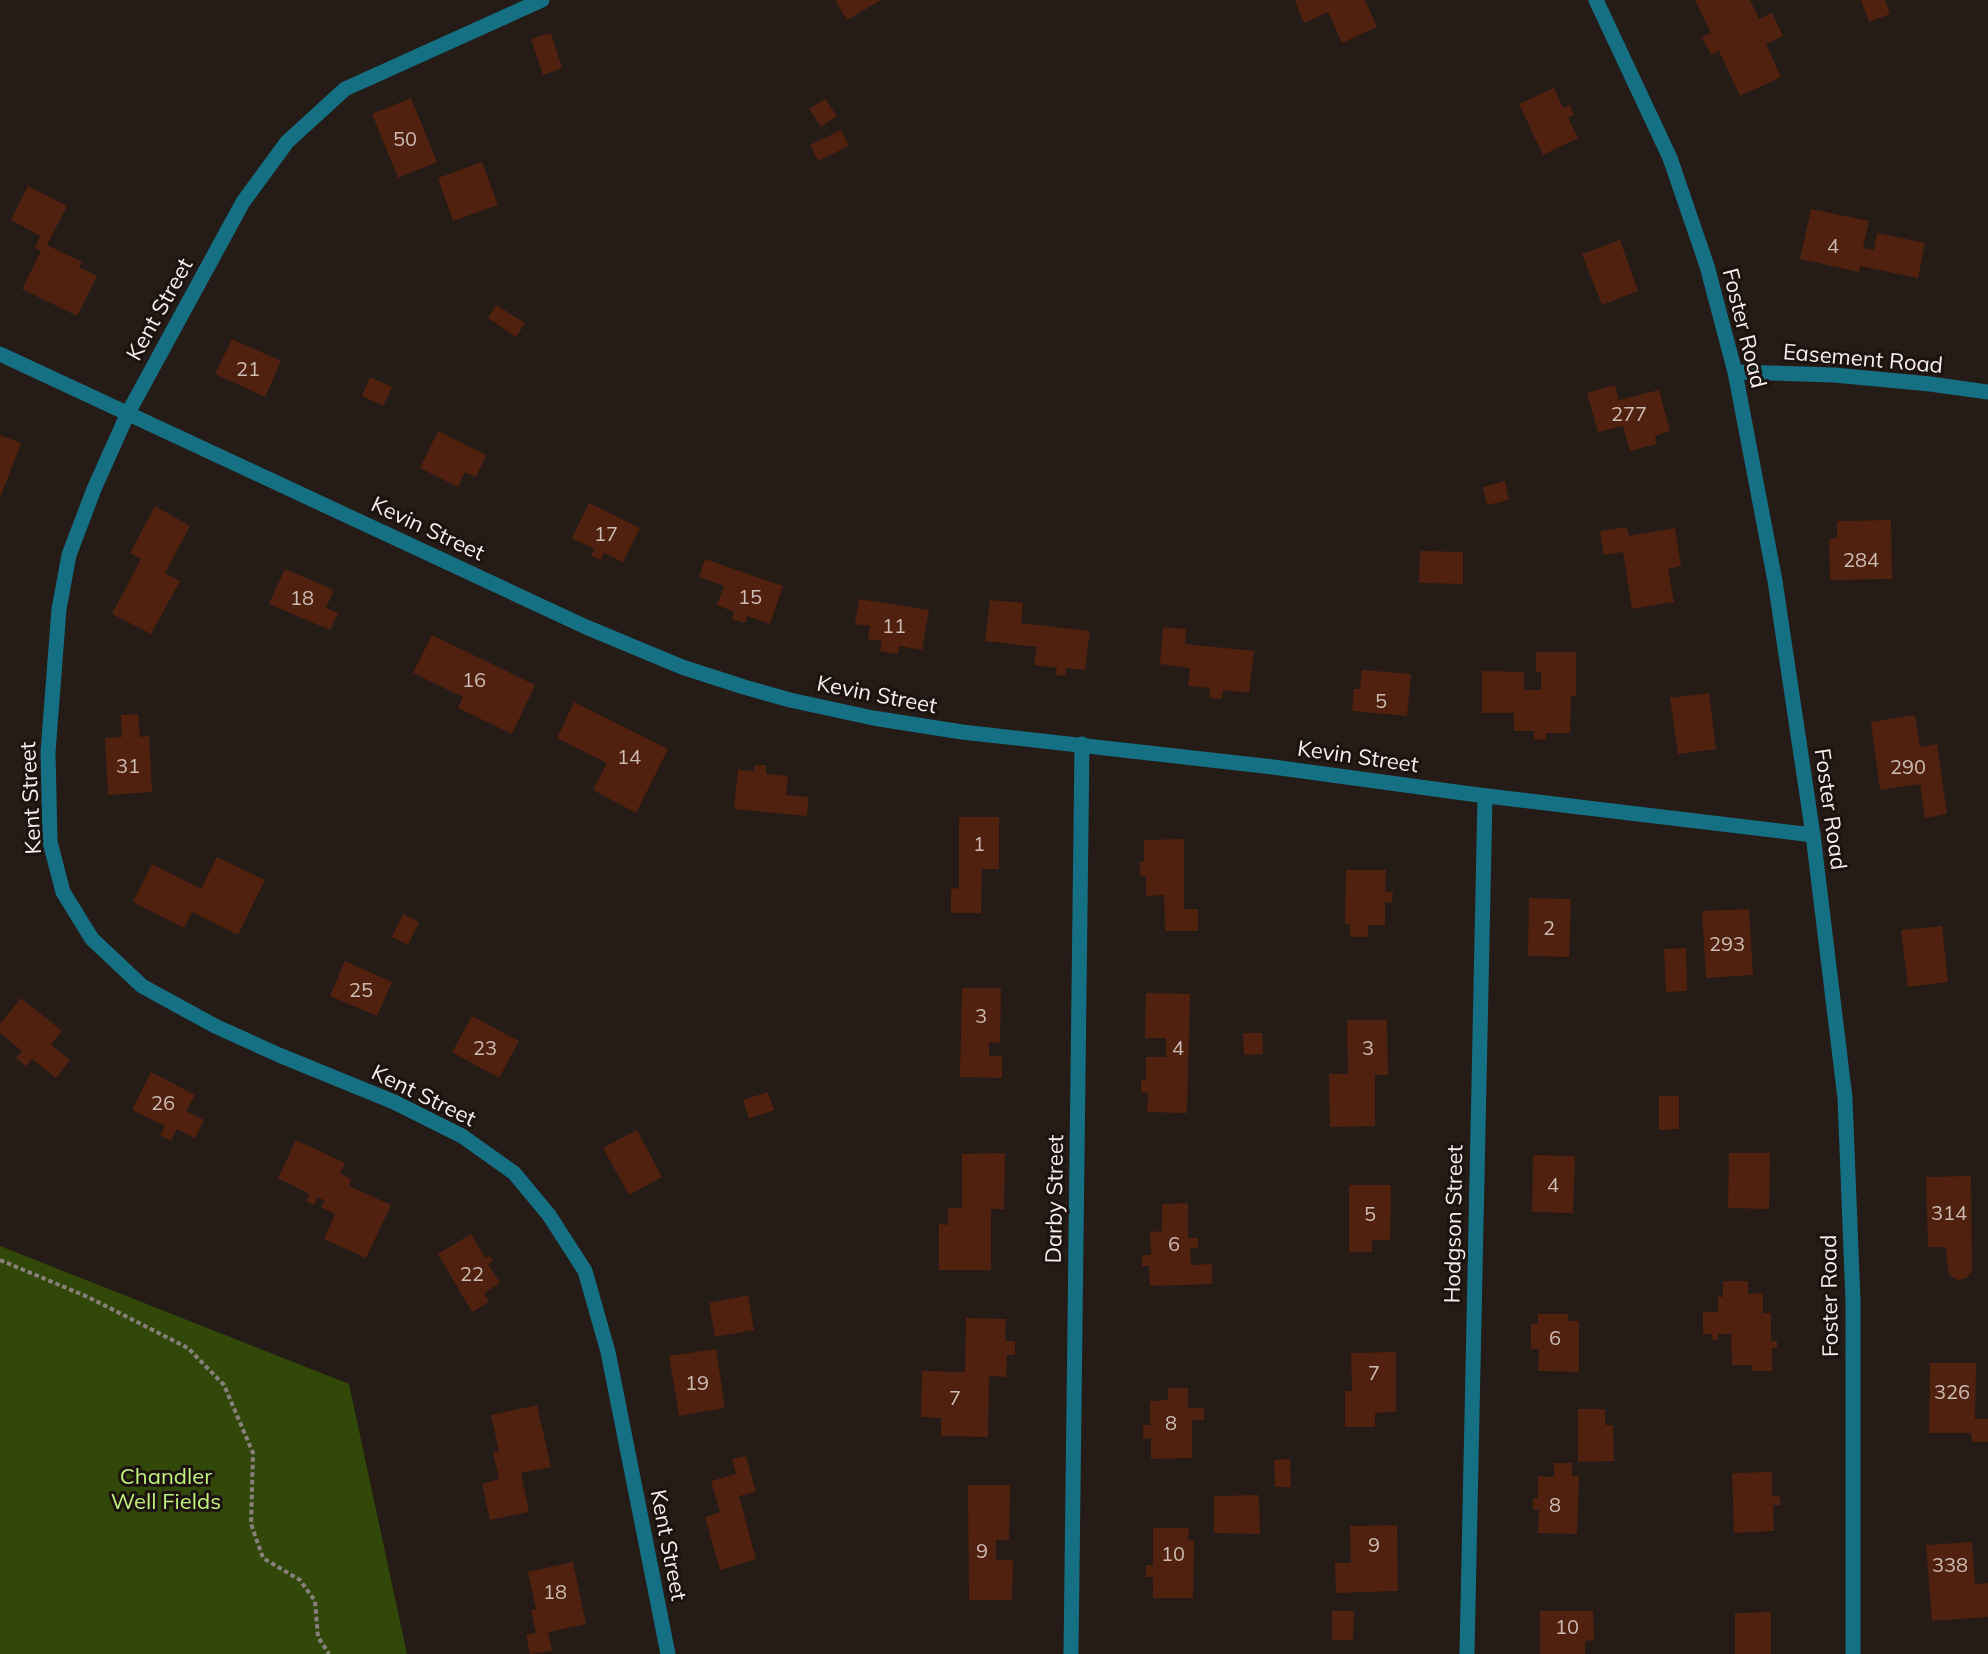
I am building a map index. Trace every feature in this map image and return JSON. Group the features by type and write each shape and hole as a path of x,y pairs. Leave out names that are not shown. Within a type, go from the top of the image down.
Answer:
{"street":[{"name":"Kent Street","path":"542,0 345,89 287,142 243,202 128,413 94,489 69,555 59,609 48,752 50,843 63,892 92,939 142,987 215,1026 394,1102 462,1136 514,1173 549,1215 585,1271 608,1352 668,1654"},
{"name":"Foster Road","path":"1596,0 1670,158 1707,266 1735,372 1774,581 1813,835 1845,1098 1852,1301 1853,1654"},
{"name":"Kevin Street","path":"0,354 586,627 682,667 790,700 962,732 1274,767 1485,796 1813,835"},
{"name":"Easement Road","path":"1735,372 1834,375 1930,384 1988,393"},
{"name":"Darby Street","path":"1071,1654 1082,744"},
{"name":"Hodgson Street","path":"1467,1654 1485,796"}],"path":[{"path":"0,1260 88,1297 188,1348 224,1385 253,1453 250,1524 263,1558 300,1580 315,1601 318,1637 329,1654"}],"green space":[{"name":"Chandler Well Fields","path":"0,1246 349,1384 407,1654 0,1654"}],"building":[{"path":"835,0 881,0 847,20"},
{"path":"1365,0 1377,27 1342,43 1328,12 1304,23 1295,1"},
{"path":"1695,0 1750,0 1759,19 1772,13 1783,36 1766,44 1781,77 1740,96 1719,51 1711,55 1702,37 1711,33"},
{"path":"1861,0 1885,0 1890,14 1869,22"},
{"path":"551,33 562,68 543,75 531,39"},
{"path":"1554,88 1563,108 1570,105 1574,115 1568,118 1578,138 1543,155 1519,104"},
{"path":"411,98 437,162 398,178 372,114"},
{"path":"825,99 837,116 821,127 809,109"},
{"path":"841,130 849,146 818,161 810,145"},
{"path":"482,162 498,205 453,221 438,178"},
{"path":"28,186 67,206 47,245 82,262 79,267 97,276 77,316 22,289 41,251 35,248 40,236 11,220"},
{"path":"1811,209 1869,221 1863,248 1874,250 1877,233 1925,243 1918,278 1860,266 1859,272 1800,259"},
{"path":"1620,240 1638,291 1602,305 1582,254"},
{"path":"496,305 525,323 516,337 488,318"},
{"path":"232,339 281,361 265,397 215,374"},
{"path":"370,377 392,387 383,406 362,396"},
{"path":"1615,385 1619,400 1659,390 1670,431 1655,436 1657,444 1630,451 1623,426 1598,432 1587,393"},
{"path":"438,431 486,455 476,477 465,472 458,487 420,468"},
{"path":"0,435 21,443 0,498"},
{"path":"1505,481 1509,500 1487,505 1483,487"},
{"path":"589,503 640,528 623,562 604,553 601,560 591,556 594,549 572,538"},
{"path":"155,506 190,526 165,573 180,581 151,634 112,614 141,559 130,553"},
{"path":"1891,520 1892,579 1830,580 1829,539 1837,538 1837,521"},
{"path":"1627,527 1629,536 1675,528 1681,566 1668,569 1674,602 1632,609 1623,552 1604,555 1600,531"},
{"path":"1420,551 1463,552 1463,584 1419,583"},
{"path":"705,559 783,586 770,624 747,616 745,623 732,619 734,612 717,605 724,586 699,577"},
{"path":"285,569 334,590 326,608 338,613 330,630 269,604"},
{"path":"859,599 929,610 922,650 899,646 898,654 880,651 882,641 868,639 870,626 855,624"},
{"path":"990,600 1023,603 1021,623 1090,631 1085,670 1066,668 1065,676 1056,675 1057,668 1034,665 1037,647 985,641"},
{"path":"1163,627 1186,629 1185,644 1254,651 1249,693 1223,690 1222,699 1209,698 1210,688 1188,686 1190,668 1160,664"},
{"path":"432,635 535,685 512,734 458,708 463,697 413,673"},
{"path":"1536,652 1576,652 1576,696 1571,696 1570,733 1546,733 1546,740 1534,739 1534,731 1514,731 1514,713 1482,713 1482,671 1524,672 1524,690 1541,690 1541,672 1536,673"},
{"path":"1362,670 1411,674 1407,716 1352,711 1354,689 1360,689"},
{"path":"1709,693 1716,749 1678,754 1670,698"},
{"path":"574,702 668,749 636,813 593,790 607,763 557,738"},
{"path":"138,714 140,737 149,736 152,792 108,795 105,738 122,737 121,715"},
{"path":"1915,715 1920,747 1937,744 1947,814 1925,818 1920,784 1880,790 1871,722"},
{"path":"755,765 766,765 766,774 788,776 786,795 809,797 807,816 734,809 738,770 754,771"},
{"path":"959,817 999,817 999,869 982,869 981,913 951,913 951,889 959,888"},
{"path":"1184,839 1184,909 1198,909 1198,931 1165,931 1164,895 1146,896 1146,877 1140,876 1140,862 1144,861 1144,840"},
{"path":"217,857 265,880 238,935 192,912 184,928 133,902 152,864 201,889"},
{"path":"1346,870 1386,870 1385,892 1393,892 1392,902 1385,902 1385,925 1368,925 1368,937 1350,937 1350,924 1345,924"},
{"path":"1529,898 1571,899 1569,957 1528,956"},
{"path":"1749,909 1753,975 1706,978 1702,911"},
{"path":"403,914 419,922 408,945 392,937"},
{"path":"1942,926 1948,982 1908,987 1901,930"},
{"path":"1686,948 1687,991 1666,992 1664,949"},
{"path":"345,961 392,982 377,1016 330,996"},
{"path":"962,988 1001,988 1000,1043 989,1042 989,1056 1002,1056 1002,1078 960,1077"},
{"path":"1146,993 1190,994 1187,1113 1147,1112 1148,1093 1141,1092 1141,1079 1146,1080 1146,1057 1166,1057 1166,1038 1145,1038"},
{"path":"21,998 62,1031 51,1045 70,1060 56,1078 32,1059 26,1066 16,1058 22,1051 0,1033 0,1024"},
{"path":"472,1016 519,1041 499,1078 452,1052"},
{"path":"1347,1020 1387,1020 1388,1075 1375,1075 1375,1126 1330,1127 1329,1074 1348,1074"},
{"path":"1243,1033 1262,1033 1263,1054 1244,1055"},
{"path":"151,1072 195,1095 186,1111 204,1120 195,1138 177,1129 171,1141 160,1135 165,1126 132,1110"},
{"path":"768,1092 774,1110 749,1119 743,1100"},
{"path":"1659,1096 1679,1096 1679,1129 1659,1130"},
{"path":"637,1130 662,1177 629,1195 603,1148"},
{"path":"296,1140 345,1163 340,1173 351,1179 349,1186 391,1205 366,1258 324,1239 335,1214 321,1207 325,1201 318,1197 314,1205 306,1201 310,1194 278,1178"},
{"path":"1005,1153 1004,1209 991,1209 991,1270 939,1270 939,1224 948,1225 948,1208 962,1208 962,1154"},
{"path":"1729,1153 1770,1153 1769,1209 1728,1208"},
{"path":"1533,1155 1575,1156 1573,1213 1532,1212"},
{"path":"1971,1176 1972,1272 1966,1278 1958,1280 1948,1272 1946,1247 1928,1247 1926,1177"},
{"path":"1349,1185 1391,1185 1390,1240 1372,1240 1372,1252 1349,1252"},
{"path":"1188,1203 1188,1238 1198,1238 1198,1248 1190,1248 1191,1265 1212,1264 1212,1284 1150,1286 1149,1266 1142,1266 1142,1255 1151,1255 1150,1232 1162,1231 1162,1204"},
{"path":"471,1234 485,1258 490,1255 493,1261 488,1264 500,1283 484,1293 489,1302 472,1312 438,1254"},
{"path":"1723,1281 1748,1281 1748,1294 1763,1293 1763,1313 1771,1313 1771,1341 1777,1341 1777,1348 1772,1348 1772,1371 1752,1371 1752,1365 1732,1365 1731,1334 1718,1334 1718,1340 1712,1339 1712,1334 1703,1334 1703,1312 1718,1312 1718,1297 1723,1297"},
{"path":"748,1295 754,1330 715,1337 709,1303"},
{"path":"1538,1314 1568,1314 1568,1321 1579,1321 1579,1372 1538,1371 1539,1349 1531,1349 1531,1324 1538,1324"},
{"path":"966,1318 1006,1319 1005,1341 1015,1341 1015,1355 1007,1355 1006,1377 989,1376 988,1437 941,1436 941,1418 921,1417 922,1371 965,1372"},
{"path":"716,1349 725,1408 679,1416 669,1356"},
{"path":"1396,1352 1396,1412 1375,1413 1375,1427 1345,1427 1345,1391 1352,1391 1351,1353"},
{"path":"1930,1363 1976,1363 1975,1419 1988,1419 1988,1442 1972,1442 1971,1433 1929,1433"},
{"path":"1168,1388 1188,1388 1188,1408 1204,1408 1204,1420 1192,1420 1192,1458 1151,1459 1151,1438 1143,1438 1143,1425 1150,1425 1150,1401 1168,1400"},
{"path":"537,1405 551,1467 521,1473 529,1512 490,1520 482,1484 499,1479 493,1452 499,1451 491,1415"},
{"path":"1578,1409 1605,1409 1605,1425 1613,1425 1614,1461 1578,1462"},
{"path":"746,1456 756,1492 739,1496 756,1559 720,1570 705,1517 720,1512 711,1481 736,1474 732,1459"},
{"path":"1290,1459 1291,1487 1275,1487 1274,1460"},
{"path":"1554,1463 1572,1463 1572,1476 1579,1476 1577,1534 1538,1533 1539,1510 1533,1510 1533,1498 1538,1498 1538,1476 1554,1477"},
{"path":"1772,1472 1772,1496 1780,1497 1780,1505 1773,1505 1774,1531 1734,1533 1732,1473"},
{"path":"968,1485 1010,1485 1009,1540 996,1540 996,1560 1013,1560 1012,1600 969,1600"},
{"path":"1259,1495 1260,1534 1214,1533 1214,1496"},
{"path":"1397,1525 1398,1591 1336,1593 1335,1563 1351,1563 1350,1526"},
{"path":"1153,1528 1189,1528 1188,1540 1194,1541 1193,1598 1153,1598 1153,1577 1146,1577 1146,1565 1153,1565"},
{"path":"1972,1542 1975,1584 1988,1583 1988,1617 1932,1621 1926,1545"},
{"path":"573,1562 586,1624 548,1632 552,1651 530,1654 526,1635 536,1633 531,1610 536,1609 528,1572"},
{"path":"1332,1611 1354,1611 1353,1640 1332,1640"},
{"path":"1540,1611 1593,1611 1594,1640 1585,1641 1585,1654 1540,1654"},
{"path":"1771,1612 1771,1654 1735,1654 1735,1613"}]}
